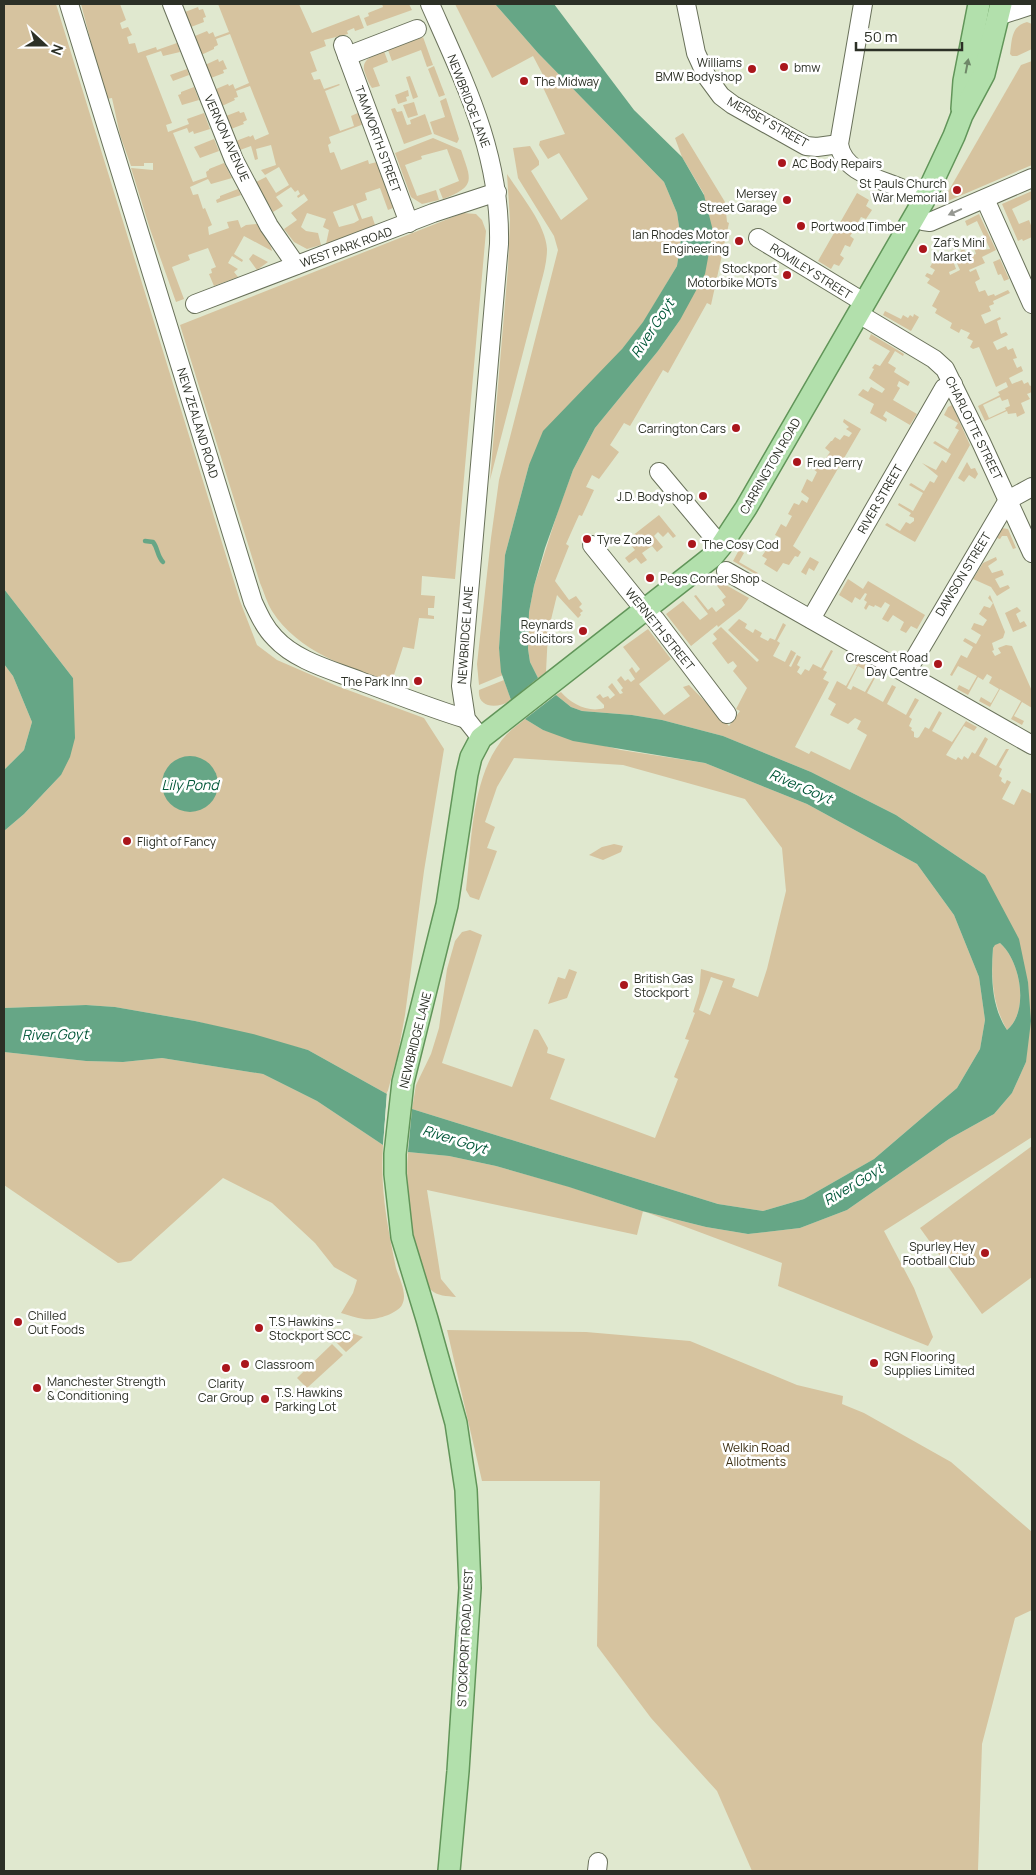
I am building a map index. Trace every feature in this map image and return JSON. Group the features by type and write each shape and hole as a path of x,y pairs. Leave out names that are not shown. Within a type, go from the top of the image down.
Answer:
{"main road":[{"name":"CARRINGTON ROAD","path":"962,115 964,81 979,4"},
{"name":"CARRINGTON ROAD","path":"481,738 712,557 721,546 746,508 919,209 962,115 984,74 999,10"},
{"name":"NEWBRIDGE LANE","path":"428,1319 402,1237 396,1193 395,1154 403,1082 447,905 471,756 481,738"},
{"name":"STOCKPORT ROAD WEST","path":"428,1319 456,1423 466,1490 470,1588 449,1871"}],"street":[{"name":"NEW ZEALAND ROAD","path":"69,4 250,593 265,626 283,646 315,664 433,709 466,719"},
{"name":"VERNON AVENUE","path":"172,4 234,160 270,226 296,265"},
{"name":"NEWBRIDGE LANE","path":"430,4 466,85 484,135 498,192 500,244 461,686 466,719 481,738"},
{"name":"MERSEY STREET","path":"686,4 696,53 707,77 721,96 733,105 806,146 839,144"},
{"path":"863,4 839,144 844,158 860,172 905,190 919,209 923,221 930,222 1032,178"},
{"path":"999,10 1032,5"},
{"name":"TAMWORTH STREET","path":"409,223 345,50 418,29"},
{"name":"WEST PARK ROAD","path":"195,304 458,204 498,192"},
{"path":"985,198 1032,304"},
{"name":"ROMILEY STREET","path":"758,238 862,308"},
{"name":"CHARLOTTE STREET","path":"862,308 941,364 953,384 1032,553"},
{"name":"RIVER STREET","path":"811,619 944,388 953,384"},
{"path":"659,472 721,546"},
{"path":"1008,500 1032,487"},
{"name":"DAWSON STREET","path":"906,673 1008,500"},
{"name":"WERNETH STREET","path":"592,545 655,619 727,714"},
{"path":"726,571 1032,745"}],"green space":[{"path":"4,4 56,4 240,601 257,645 277,660 337,686 424,718 444,749 424,871 405,1015 398,1053 387,1094 308,1050 195,1021 115,1007 86,1005 4,1008 4,831 24,814 61,775 73,678 4,589"},
{"path":"81,4 120,4 126,20 120,23 122,29 128,27 132,35 127,37 129,44 135,43 138,53 156,47 157,50 177,43 180,52 163,56 161,51 146,56 172,123 166,125 168,132 189,124 187,119 204,113 210,129 194,134 193,131 189,133 187,128 173,133 193,182 207,177 206,172 209,169 224,163 232,178 211,184 208,179 190,187 193,195 198,194 203,209 205,208 212,225 208,227 209,235 229,228 227,222 238,220 241,228 246,225 257,224 271,247 272,251 244,236 234,254 243,260 242,262 232,256 228,263 238,269 234,272 238,277 214,286 209,274 212,273 211,269 216,267 208,248 188,255 190,260 172,267 184,299 176,302 131,168 153,170 153,163 144,163 144,166 131,166 120,135 112,98 106,99"},
{"path":"218,4 299,4 312,33 359,15 364,28 355,31 354,28 347,31 348,34 324,40 326,46 310,52 317,71 311,73 314,80 320,79 324,89 340,85 325,91 340,131 354,126 351,116 360,112 364,124 329,137 331,143 328,145 330,153 334,152 341,170 368,160 369,164 377,162 393,208 388,210 380,188 365,193 367,200 356,204 362,219 372,216 375,225 326,244 329,230 323,227 326,219 307,213 301,227 306,231 318,233 321,245 307,249 294,242 284,229 297,220 291,213 308,200 304,194 298,198 297,196 300,194 298,190 295,192 291,187 276,197 283,206 273,212 256,182 266,177 276,193 289,185 279,167 265,175 261,170 276,165 271,145 256,149 258,159 255,160 251,146 240,150 236,141 253,135 255,140 269,134 250,86 236,91 238,97 222,106 216,89 233,84 235,89 249,83 230,34 216,39 218,45 201,55 195,36 207,31 209,34 213,32 215,37 229,32","holes":["353,205 359,220 339,227 333,212"]},
{"path":"382,4 409,4 412,10 367,26 364,18 369,16 368,13 383,7"},
{"path":"455,4 495,4 538,53 664,182 677,213 681,239 677,266 643,323 529,465 505,555 499,648 503,675 479,685 477,664 499,480 558,250 554,236 518,178 513,148 530,146 539,161 539,165 531,171 561,220 588,199 559,153 548,159 539,145 540,141 565,134 539,79 543,75 533,56 492,78"},
{"path":"198,7 199,10 203,9 206,17 203,18 204,22 191,27 185,12"},
{"path":"1027,22 1032,24 1032,49 1017,56 1012,56 1010,54 1013,34 1018,27"},
{"path":"423,37 433,65 427,67 421,50 392,61 388,50"},
{"path":"384,51 388,62 373,68 380,86 372,88 365,73 364,64 372,56"},
{"path":"218,59 219,62 223,60 227,69 223,70 224,73 211,78 205,65"},
{"path":"1032,61 1032,165 941,204 1021,65"},
{"path":"434,66 445,95 439,97 428,69"},
{"path":"187,69 189,75 173,81 170,75"},
{"path":"410,76 418,97 413,99 406,77"},
{"path":"194,87 199,100 182,105 178,95"},
{"path":"408,90 409,96 406,97 407,101 398,104 395,95"},
{"path":"446,98 459,139 457,143 434,134 430,122 445,117 440,101"},
{"path":"414,102 418,115 408,118 403,105"},
{"path":"395,108 397,112 402,111 407,125 411,124 410,120 425,114 432,134 404,144 391,109"},
{"path":"239,111 240,113 244,112 247,120 243,122 244,124 231,129 226,116"},
{"path":"683,133 725,202 727,222 729,223 711,305 707,303 668,373 663,370 630,426 624,423 610,445 619,452 599,479 592,475 586,487 594,490 582,516 579,515 566,544 569,546 555,581 569,600 576,596 582,604 579,607 583,611 578,618 557,595 548,632 546,672 538,678 530,662 528,649 529,612 534,586 573,470 595,428 658,351 680,320 704,194 682,157 675,138"},
{"path":"433,138 461,150 469,175 468,181 462,190 443,199 439,189 459,181 447,149 421,156 422,159 405,165 417,196 436,190 439,200 422,204 411,197 395,153"},
{"path":"214,139 219,151 200,158 194,147"},
{"path":"507,174 537,220 546,240 547,253 490,480 508,268 510,220"},
{"path":"238,189 241,195 217,203 216,200 220,196"},
{"path":"1032,191 1032,199 1012,209 1019,224 1029,220 1032,228 1032,237 1018,241 1002,204"},
{"path":"857,193 869,200 866,206 872,210 866,219 861,217 856,226 861,229 858,233 854,230 850,236 854,239 850,247 845,245 840,255 844,258 839,266 834,264 831,269 818,261"},
{"path":"463,213 476,214 482,220 486,231 455,579 422,576 421,595 435,596 434,608 428,608 428,615 434,616 434,619 419,618 414,649 403,647 391,684 341,664 310,648 283,625 272,611 260,583 180,325"},
{"path":"979,214 996,250 982,257 985,263 969,270 970,272 976,269 980,279 975,282 979,292 985,290 988,296 994,294 995,296 1008,290 1010,293 993,301 994,304 989,306 991,311 981,315 985,324 1000,317 1001,319 997,321 1001,334 1006,332 1008,335 993,342 997,350 1006,346 1008,350 1013,348 1017,358 1013,359 1017,368 1021,366 1023,371 1009,378 1012,384 1022,380 1024,384 1028,382 1030,386 1032,385 1032,392 1027,394 1030,399 1021,403 1025,413 1017,417 1016,413 1008,414 1007,411 985,421 978,406 1000,395 998,392 1008,387 1006,382 996,387 979,347 973,349 970,347 973,341 967,338 970,333 961,329 959,333 950,328 952,323 935,313 937,309 932,306 940,291 927,283 930,279 925,276 927,273 932,275 935,270 930,267 934,260 944,256 946,261 952,258 956,269 949,272 950,275 960,270 955,259 960,257 958,252 964,249 968,257 976,254 973,245 978,244 982,250 990,249 977,221 967,226 965,221","holes":["1000,397 1002,401 1008,399 1010,406 989,418 983,405"]},
{"path":"253,254 268,262 257,270 249,259"},
{"path":"1000,259 1009,279 1004,281 1001,274 998,275 993,262"},
{"path":"885,311 901,319 903,315 908,318 910,315 913,317 914,314 919,317 911,331 883,315"},
{"path":"871,334 904,354 903,356 895,351 888,363 896,368 894,372 910,382 908,386 899,381 897,386 900,388 893,400 917,414 910,425 886,411 883,416 887,419 886,422 870,413 874,404 858,395 863,389 868,392 871,387 882,393 885,389 869,378 875,364 880,366 890,351 869,339"},
{"path":"952,405 970,445 915,542 885,525 887,523 900,531 906,522 910,524 914,521 914,518 909,516 911,513 898,505 899,503 913,511 923,493 909,485 911,483 924,491 930,481 934,483 938,476 922,463 936,470 942,460 946,463 951,454 933,443 935,441 948,449 959,430 955,428 958,423 944,415 948,407"},
{"path":"844,419 861,429 793,546 801,552 798,557 795,556 789,565 783,563 777,572 764,564 767,559 762,556 769,546 775,549 781,538 775,535 781,524 786,527 792,516 788,514 794,503 799,505 802,500 807,503 809,498 801,492 807,479 812,482 817,472 813,469 819,458 824,461 830,452 825,448 835,437 840,440 844,435 849,437 852,433 846,429 849,427 843,422"},
{"path":"967,462 971,469 975,468 978,474 975,479 969,475 964,482 958,478"},
{"path":"659,515 676,536 673,538 668,532 663,537 658,532 654,536 663,547 657,552 652,546 642,553 647,560 641,564 636,558 629,563 625,558 635,550 627,540"},
{"path":"1002,528 1008,529 1016,548 1013,549 1007,536 1002,536 1000,539 997,538"},
{"path":"739,550 744,553 739,562 758,573 757,575 733,561"},
{"path":"810,557 819,562 814,571 809,568 806,575 801,572"},
{"path":"996,557 997,560 988,566 992,573 1002,570 1004,575 995,579 1000,588 1008,585 1010,588 997,596 991,587 973,579 983,563"},
{"path":"848,579 863,589 868,581 925,615 917,629 911,626 906,633 900,630 904,622 893,615 888,622 882,619 890,605 885,602 881,608 869,605 866,610 864,608 867,602 864,600 867,594 865,593 860,600 855,597 852,603 839,595"},
{"path":"717,580 749,598 741,609 691,646 666,614 683,601 700,620 708,614 694,596 696,595 708,610 712,607 716,612 725,605 722,600 726,597 714,582"},
{"path":"990,595 1005,632 1003,638 992,643 994,650 992,651 995,656 1001,653 998,648 1006,645 1012,646 1032,691 1032,708 1022,702 1014,716 1024,721 1022,725 1011,719 1021,701 1000,689 990,707 979,701 981,697 991,703 999,689 989,683 992,677 987,674 983,680 978,677 968,695 957,689 959,685 969,690 977,676 958,666 952,676 950,675 961,655 967,658 973,647 963,641 965,638 976,644 981,635 971,629 974,623 983,626 987,620 979,614 984,606 990,608 993,603 988,598"},
{"path":"1017,607 1021,611 1016,614 1020,623 1024,621 1027,626 1013,632 1005,613"},
{"path":"739,619 747,624 745,628 753,633 755,629 762,633 760,637 768,641 770,638 775,640 783,623 786,625 777,641 780,643 773,656 785,662 791,650 796,653 789,666 791,667 797,655 801,657 797,665 800,667 797,672 801,675 805,669 809,671 813,664 821,668 831,650 833,651 823,670 827,672 823,679 829,682 795,747 809,754 811,751 850,770 867,735 857,729 861,721 855,718 848,724 830,715 836,704 828,699 837,681 846,686 857,666 848,661 851,656 869,667 867,671 858,666 847,688 851,690 853,686 865,692 875,675 867,693 883,702 892,685 896,687 887,704 906,715 915,698 919,700 909,717 912,719 909,726 914,732 914,737 917,738 925,727 929,729 939,711 942,713 932,731 952,742 966,721 977,727 974,731 964,726 946,755 956,760 958,757 962,760 964,756 968,759 972,752 975,754 985,737 988,739 979,756 996,766 1006,749 1009,749 999,767 1002,769 999,776 1002,778 1001,781 1005,784 1007,780 1011,782 1002,799 1014,805 1022,789 1032,794 1032,1137 884,1231 914,1288 933,1337 928,1346 778,1286 782,1263 645,1212 706,1227 748,1234 800,1228 847,1210 949,1139 994,1114 1012,1093 1026,1062 1028,982 985,875 896,815 811,772 723,736 662,720 632,715 582,711 571,707 556,695 561,692 575,704 586,708 604,708 604,705 596,697 600,694 603,698 608,696 610,699 615,695 608,687 612,683 620,694 623,693 621,690 623,688 617,680 621,676 625,681 628,679 631,682 635,679 629,670 632,667 636,673 640,669 623,647 648,629 671,659 639,684 664,715 690,696 683,687 689,685 729,726 740,711 736,709 747,688 733,671 737,666 733,661 728,664 712,643 717,639 713,634 721,627 757,662 759,660 728,630"},
{"path":"4,664 13,676 32,722 24,750 4,770"},
{"path":"504,680 511,700 495,706 490,706 481,701 479,690"},
{"path":"525,719 543,730 621,750 705,763 807,804 917,864 954,915 979,977 985,1020 980,1049 957,1088 874,1159 804,1199 763,1211 718,1204 412,1109 416,1085 431,1054 439,1028 447,969 455,941 462,932 470,930 482,935 442,1063 512,1087 534,1029 538,1030 548,1048 547,1053 565,1059 550,1099 655,1138 678,1079 674,1077 689,1040 685,1039 695,1013 693,1012 699,993 701,969 735,979 732,987 758,997 767,969 786,891 782,848 745,799 623,765 514,758 497,787 485,822 495,827 487,848 497,851 479,900 470,897 466,890 472,829 480,787 486,768 495,750 507,734","holes":["711,977 723,981 710,1015 699,1010"]},
{"path":"614,844 623,846 621,852 603,860 589,855 602,847"},
{"path":"1000,943 1013,961 1020,986 1018,1011 1014,1022 1007,1030 995,1000 992,969 993,948 995,944"},
{"path":"569,969 577,972 567,998 548,1004 558,977 565,979"},
{"path":"4,1052 86,1061 123,1062 162,1058 263,1074 317,1101 383,1145 382,1177 385,1206 396,1268 404,1291 402,1305 390,1314 373,1319 361,1319 341,1313 353,1293 357,1280 334,1267 315,1243 272,1203 223,1178 131,1261 118,1263 4,1185"},
{"name":"Spurley Hey Football Club","path":"1032,1146 1032,1277 982,1314 920,1228"},
{"path":"408,1152 449,1156 496,1166 567,1186 643,1211 637,1235 427,1190 441,1279 456,1297 439,1295 433,1292 426,1283 414,1241 409,1211"},
{"path":"338,1328 363,1337 346,1352 335,1341 340,1337 334,1331"},
{"name":"Welkin Road Allotments","path":"447,1330 586,1332 690,1341 797,1385 843,1396 842,1404 864,1413 951,1462 1032,1532 1032,1610 1015,1618 982,1744 978,1871 752,1871 717,1791 651,1718 597,1646 600,1481 482,1481"},
{"path":"332,1344 343,1355 307,1388 297,1378"}],"water":[{"name":"River Goyt","path":"495,4 554,4 634,110 682,157 704,195 713,231 705,274 680,320 658,351 595,428 573,470 545,548 529,612 528,649 530,662 538,678 511,700 501,672 499,648 505,555 529,465 543,431 622,349 643,322 677,266 681,239 677,213 664,182 538,53"},
{"path":"4,589 73,678 75,738 70,757 61,775 24,814 4,831 4,770 24,750 32,722 13,676 4,664"},
{"name":"River Goyt","path":"556,695 571,707 582,711 632,715 662,720 723,736 811,772 896,815 985,875 1019,939 1028,982 1031,1021 1026,1062 1012,1093 994,1114 949,1139 847,1210 800,1228 748,1234 706,1227 642,1211 496,1166 449,1156 408,1152 412,1109 718,1204 763,1211 804,1199 874,1159 957,1088 980,1049 985,1020 979,977 954,915 917,864 807,804 705,763 573,741 543,730 525,719","holes":["1000,943 1013,961 1020,986 1018,1011 1014,1022 1007,1030 995,1001 992,969 993,948 995,945"]},
{"name":"Lily Pond","path":"190,756 201,758 210,764 216,773 218,784 216,795 210,804 201,810 190,812 179,810 170,804 164,795 162,784 164,773 170,764 179,758"},
{"name":"River Goyt","path":"86,1005 115,1007 195,1021 253,1034 308,1050 387,1094 383,1145 317,1101 263,1074 162,1058 123,1062 86,1061 4,1052 4,1008"}],"pier":[{"path":"387,1091 389,1094 385,1145 383,1147"}],"waterway":[{"path":"145,541 153,542 163,562"}],"place":[{"name":"bmw","path":"784,67"},
{"name":"Williams BMW Bodyshop","path":"752,69"},
{"name":"The Midway","path":"524,81"},
{"name":"AC Body Repairs","path":"782,163"},
{"name":"St Pauls Church War Memorial","path":"957,190"},
{"name":"Mersey Street Garage","path":"787,200"},
{"name":"Portwood Timber","path":"801,226"},
{"name":"Ian Rhodes Motor Engineering","path":"739,241"},
{"name":"Zaf's Mini Market","path":"923,249"},
{"name":"Stockport Motorbike MOTs","path":"787,275"},
{"name":"Carrington Cars","path":"736,428"},
{"name":"Fred Perry","path":"797,462"},
{"name":"J.D. Bodyshop","path":"703,496"},
{"name":"Tyre Zone","path":"587,539"},
{"name":"The Cosy Cod","path":"692,544"},
{"name":"Pegs Corner Shop","path":"650,578"},
{"name":"Reynards Solicitors","path":"583,631"},
{"name":"Crescent Road Day Centre","path":"938,664"},
{"name":"The Park Inn","path":"418,681"},
{"name":"Flight of Fancy","path":"127,841"},
{"name":"British Gas Stockport","path":"624,985"},
{"name":"Spurley Hey Football Club","path":"985,1253"},
{"name":"Chilled Out Foods","path":"18,1322"},
{"name":"T.S Hawkins - Stockport SCC","path":"259,1328"},
{"name":"RGN Flooring Supplies Limited","path":"874,1363"},
{"name":"Classroom","path":"245,1364"},
{"name":"Clarity Car Group","path":"226,1368"},
{"name":"Manchester Strength & Conditioning","path":"37,1388"},
{"name":"T.S. Hawkins Parking Lot","path":"265,1399"}]}
